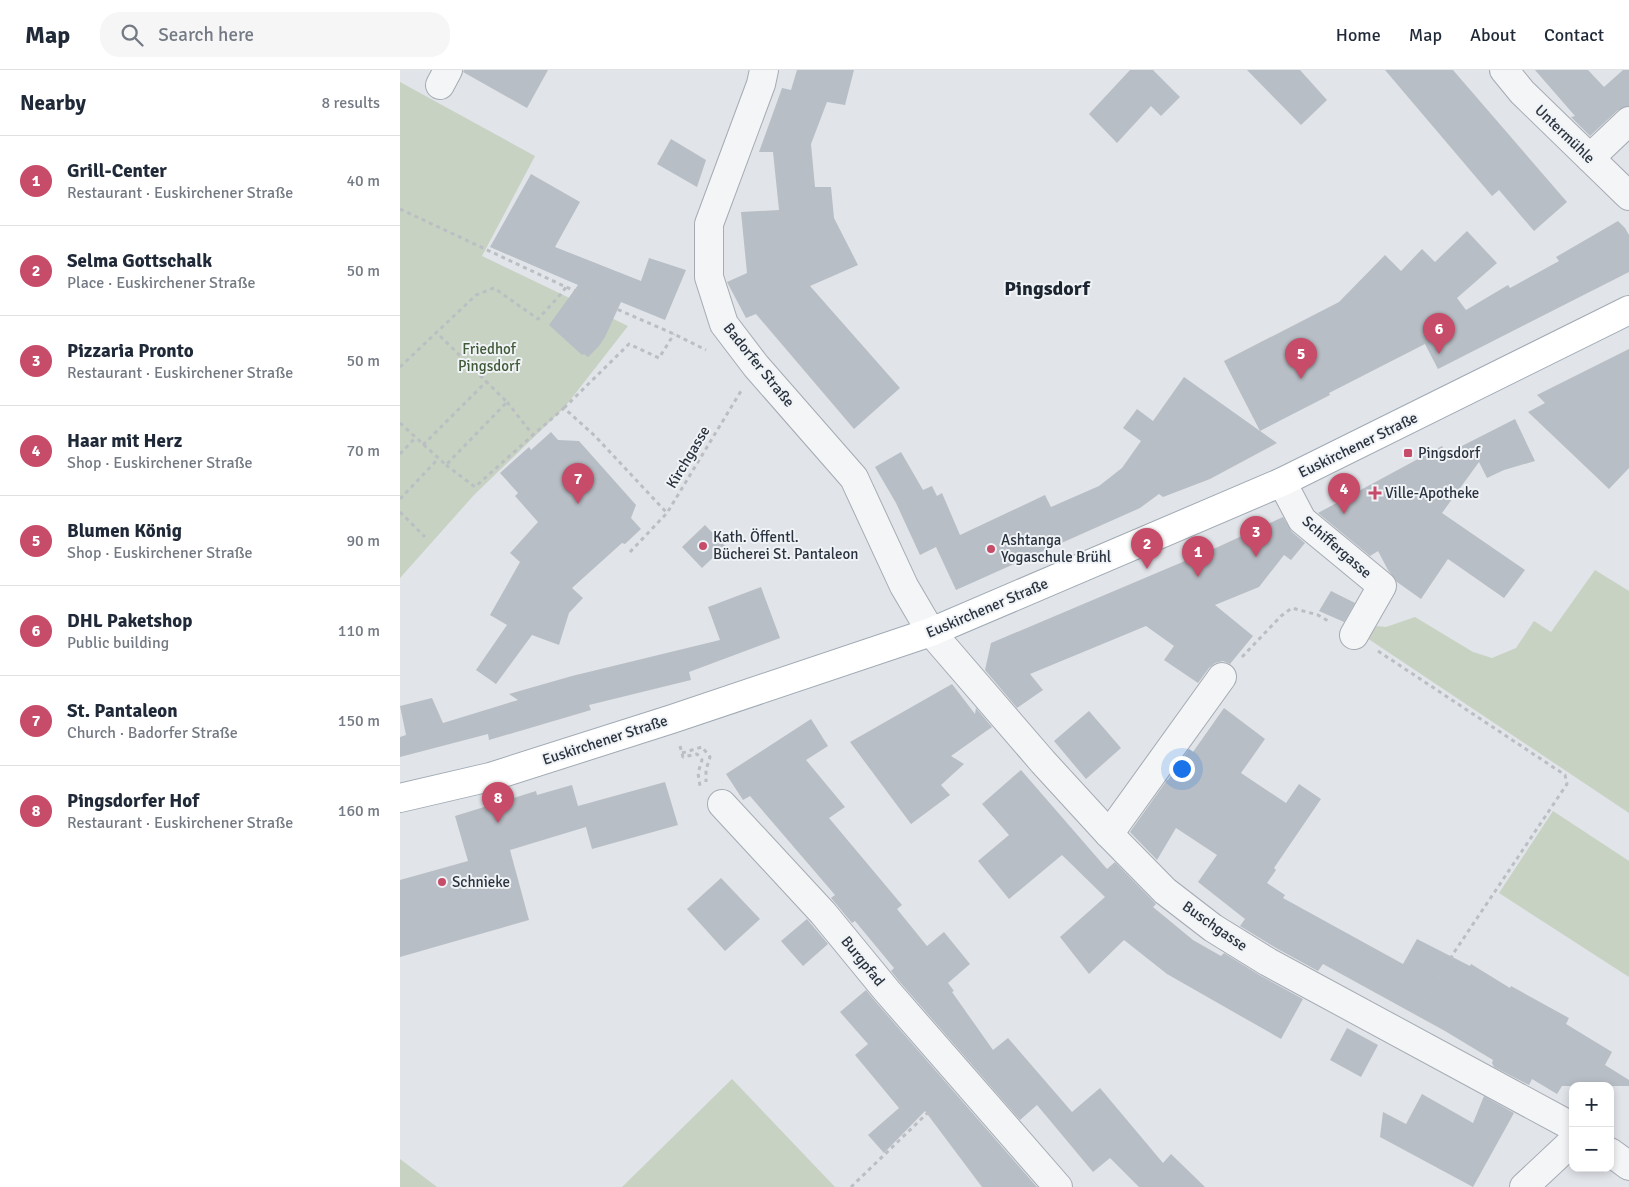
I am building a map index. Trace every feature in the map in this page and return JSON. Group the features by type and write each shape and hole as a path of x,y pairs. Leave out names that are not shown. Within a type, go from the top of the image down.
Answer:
{"main road":[{"name":"Euskirchener Straße","path":"400,798 490,777 672,719 931,632 1282,482 1629,310"}],"street":[{"name":"Badorfer Straße","path":"764,70 761,84 709,224 709,277 724,324 756,366 854,478 904,586 931,632"},
{"name":"Untermühle","path":"1504,70 1522,92 1629,196"},
{"path":"1590,158 1629,121"},
{"name":"Schiffergasse","path":"1282,482 1302,520 1382,586 1354,635"},
{"name":"Buschgasse","path":"931,632 1043,762 1109,834 1166,891 1213,928 1268,962 1569,1125"},
{"path":"1109,834 1222,678"},
{"name":"Burgpfad","path":"722,804 823,912 887,991 1058,1187"},
{"path":"1524,1187 1569,1145"},
{"path":"1614,1155 1629,1166"}],"path":[{"path":"400,209 566,287 674,334 709,352"},
{"path":"400,368 476,295 494,288 538,319 566,287"},
{"path":"437,333 507,402 533,435"},
{"path":"400,423 446,466 475,487 564,408 629,344 660,358 674,334"},
{"name":"Kirchgasse","path":"630,552 667,513 756,366"},
{"path":"423,445 487,381"},
{"path":"446,466 507,402"},
{"path":"564,408 595,436 667,513"},
{"path":"400,454 415,438"},
{"path":"400,500 438,459"},
{"path":"400,512 425,537"},
{"path":"1222,678 1281,616 1292,608 1318,615 1354,635 1565,775 1567,784 1455,951 1405,1036"},
{"path":"702,747 710,757 706,770 706,784 722,804 718,808 699,785 698,773 702,760 697,754 683,757 682,753 702,747"},
{"path":"851,1187 963,1079"}],"green space":[{"name":"Friedhof Pingsdorf","path":"400,82 535,156 482,256 628,326 564,408 474,495 400,578"},
{"path":"1595,570 1629,591 1629,813 1367,638 1377,626 1386,627 1415,617 1473,652 1492,658 1516,648 1534,621 1551,632"},
{"path":"1553,811 1629,861 1629,977 1499,893"},
{"path":"732,1079 835,1187 622,1187"},
{"path":"400,1159 437,1187 400,1187"}],"building":[{"path":"464,70 548,70 527,108 463,72"},
{"path":"797,70 854,70 845,105 827,102 811,144 815,187 831,187 834,218 858,265 810,286 900,388 854,429 756,314 746,318 727,282 747,273 741,212 779,210 773,152 759,152 782,88 791,90"},
{"path":"1130,70 1153,70 1180,97 1161,116 1151,106 1117,143 1089,114"},
{"path":"1247,70 1300,70 1327,100 1301,125"},
{"path":"1385,70 1453,70 1567,202 1534,231 1499,190 1492,196"},
{"path":"1535,70 1588,70 1604,87 1623,70 1629,70 1629,106 1618,110 1590,136 1571,117 1575,116"},
{"path":"671,139 706,160 697,187 657,164"},
{"path":"531,174 580,202 555,247 641,281 649,258 686,270 665,320 621,302 605,337 588,357 584,354 582,355 549,325 578,285 490,247"},
{"path":"1618,221 1629,235 1629,272 1438,369 1425,344 1260,431 1224,361 1339,302 1385,255 1401,271 1422,249 1435,262 1467,231 1497,263 1457,298 1466,310 1508,285 1510,288 1559,261 1556,257"},
{"path":"1629,349 1629,468 1609,489 1528,412 1545,403 1537,395"},
{"path":"1184,377 1277,443 1210,479 1163,497 1159,494 1140,508 956,590 936,547 920,555 896,503 875,467 901,452 923,490 932,486 937,496 942,493 960,535 1045,495 1051,507 1099,486 1122,468 1141,441 1123,428 1137,409 1153,421"},
{"path":"1515,419 1535,461 1504,470 1487,478 1479,462 1442,513 1525,570 1504,598 1448,559 1421,599 1397,582 1378,551 1370,556 1318,513 1442,446 1446,454"},
{"path":"551,432 558,440 579,441 636,505 631,518 641,529 625,544 622,543 572,588 583,598 569,613 559,645 532,635 496,684 476,670 507,625 490,615 520,562 510,553 538,522 515,496 518,493 500,473 529,447 531,450"},
{"path":"1283,517 1292,532 1305,543 1291,560 1284,555 1259,587 1215,605 1253,636 1230,664 1223,661 1215,663 1198,683 1164,660 1174,646 1146,626 1030,674 1043,690 1017,708 985,670 991,643 1218,547"},
{"name":"Kath. Öffentl. Bücherei St. Pantaleon","path":"705,525 725,546 702,568 682,547"},
{"path":"761,587 780,638 689,672 691,680 589,705 591,710 489,740 488,734 400,757 400,737 406,735 400,706 432,698 443,723 518,700 509,694 572,676 720,640 708,607"},
{"path":"1331,591 1355,603 1344,622 1319,611"},
{"path":"952,684 975,714 976,708 992,727 951,756 964,764 941,785 950,795 911,824 850,742"},
{"path":"1224,708 1265,739 1241,773 1286,803 1299,784 1321,799 1274,868 1276,870 1267,883 1285,895 1283,898 1403,964 1417,939 1470,966 1471,964 1510,988 1511,986 1569,1018 1566,1024 1612,1052 1605,1065 1629,1080 1629,1086 1614,1086 1614,1082 1569,1082 1569,1086 1562,1086 1557,1094 1532,1079 1529,1085 1494,1067 1493,1060 1445,1031 1323,964 1318,971 1240,926 1245,919 1198,882 1217,855 1176,828 1157,860 1130,832 1189,749 1193,752"},
{"path":"1089,711 1121,748 1086,779 1054,741"},
{"path":"811,719 828,746 806,760 845,807 829,818 902,905 897,909 927,946 944,932 970,964 948,983 954,991 952,992 993,1050 1008,1038 1072,1112 1100,1088 1163,1163 1171,1154 1205,1187 1139,1187 1110,1158 1093,1172 1037,1105 1020,1120 899,981 891,971 894,968 855,921 852,923 831,898 835,895 750,796 743,800 726,774"},
{"path":"1021,770 1107,869 1115,862 1156,904 1153,907 1193,940 1221,956 1224,953 1303,999 1281,1039 1167,974 1124,940 1089,974 1060,937 1105,897 1062,855 1009,899 978,861 1009,835 982,804"},
{"path":"665,782 678,825 592,849 586,827 510,850 529,920 400,957 400,880 468,861 455,816 536,791 537,795 572,785 578,806"},
{"path":"721,878 760,919 725,951 687,909"},
{"path":"807,919 828,944 803,966 781,941"},
{"path":"866,990 1037,1187 982,1187 925,1111 884,1153 868,1135 899,1108 855,1055 868,1044 840,1012"},
{"path":"1347,1028 1378,1045 1361,1077 1330,1060"},
{"path":"1422,1094 1473,1123 1484,1096 1514,1113 1473,1187 1380,1137 1383,1112 1406,1124"}],"place":[{"name":"DHL Paketshop","path":"1439,354"},
{"name":"Blumen König","path":"1301,379"},
{"name":"Pingsdorf","path":"1408,453"},
{"name":"Ville-Apotheke","path":"1375,493"},
{"name":"St. Pantaleon","path":"578,504"},
{"name":"Haar mit Herz","path":"1344,514"},
{"name":"Kath. Öffentl. Bücherei St. Pantaleon","path":"703,546"},
{"name":"Ashtanga Yogaschule Brühl","path":"991,549"},
{"name":"Pizzaria Pronto","path":"1256,557"},
{"name":"Selma Gottschalk","path":"1147,569"},
{"name":"Grill-Center","path":"1198,577"},
{"name":"Pingsdorfer Hof","path":"498,823"},
{"name":"Schnieke","path":"442,882"}],"district":[{"name":"Pingsdorf","path":"1047,288"}]}
